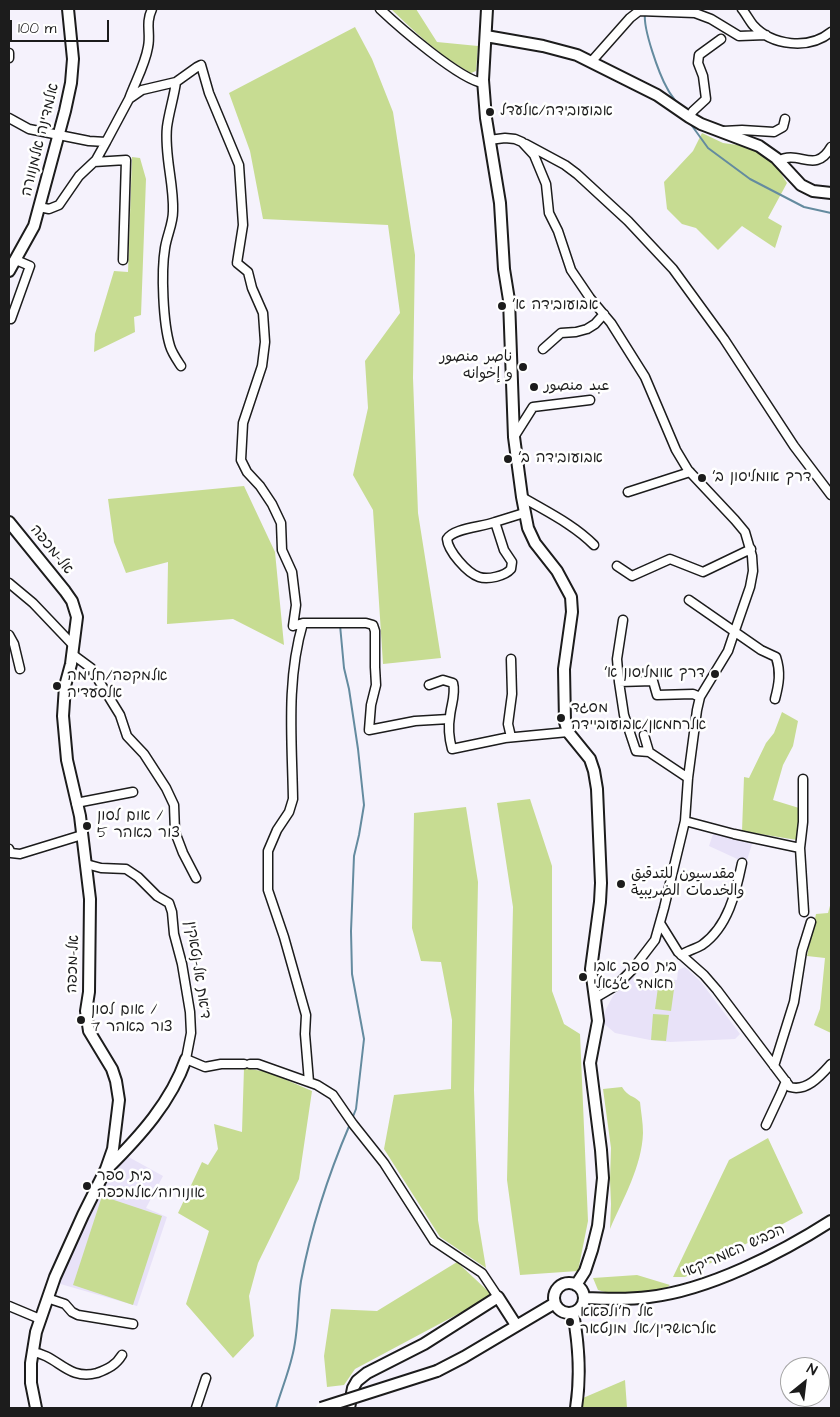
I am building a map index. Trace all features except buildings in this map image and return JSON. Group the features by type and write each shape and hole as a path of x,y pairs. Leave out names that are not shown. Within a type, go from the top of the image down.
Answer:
{"street":[{"name":"אלמדינה אלמנוורה","path":"9,271 34,226 59,135 72,75 72,50 68,9"},
{"path":"39,207 49,209 59,205 79,176 94,162 106,142 129,99 144,62 149,45 148,19 152,9"},
{"path":"380,9 411,37 451,67 476,82 483,83"},
{"path":"486,9 483,83 500,203 504,268 509,300 514,437 524,512 535,544 557,571 571,596 572,612 564,669 565,722 568,732 590,759 597,789 601,861 600,902 591,970 598,1021 590,1055 590,1068 603,1178 598,1226 592,1250 576,1285"},
{"path":"742,9 753,25 766,35 778,40 798,44 822,38 831,32"},
{"path":"591,62 638,11 695,13 712,18 739,36 766,35"},
{"path":"486,36 543,46 577,55 657,95 689,118 759,146 778,161 801,185 813,191 831,193"},
{"path":"689,118 693,111 706,99 703,76 698,63 699,55 722,39"},
{"path":"9,53 9,58"},
{"path":"129,99 142,90 176,82 201,65 209,92 239,165 242,225 237,263 248,272 252,288 263,313 265,342 262,366 244,423 241,460 247,472 260,486 272,504 281,523 282,550 292,572 296,605 293,626 302,623 366,623 373,626 375,630 376,685 371,705 369,730 414,721 449,719"},
{"path":"176,82 167,128 168,152 174,194 173,221 165,248 163,294 170,348 181,366"},
{"path":"9,118 29,129 89,141 106,142"},
{"path":"719,131 774,132 779,131 785,119"},
{"path":"490,140 515,139 566,165 628,221 673,269 724,339 794,446 831,494"},
{"path":"522,142 534,155 541,170 546,184 549,213 558,231 572,270 611,323 645,377 676,450 690,472 745,532 751,549 753,571 750,588 728,651 700,697 688,778 685,821 655,940 632,970 617,985 595,998"},
{"path":"778,161 788,157 810,161 820,160 831,147"},
{"path":"94,162 126,160 123,260"},
{"path":"11,319 30,266 16,260"},
{"path":"543,349 561,333 587,329 595,324 604,314"},
{"path":"514,437 533,407 590,400"},
{"path":"628,492 690,472"},
{"path":"522,497 568,523 581,532 594,545"},
{"path":"495,522 504,550 512,566 509,571 501,575 485,578 478,577 460,563 450,548 447,539 454,532 485,526 495,522 524,512"},
{"name":"אל-מכפה","path":"9,522 72,602 77,617 66,686 64,716 67,760 82,835 90,899 89,992 86,1011 89,1031 112,1069 120,1100 113,1149 106,1169 54,1277 40,1320 32,1352 31,1383 36,1408"},
{"path":"617,566 632,576 670,559 703,572 751,549"},
{"path":"9,583 33,603 73,650 92,668 120,715 127,736 144,754 166,788 174,805 175,832 182,853 196,878"},
{"path":"689,600 761,650 776,657 779,667 779,684 775,699"},
{"path":"622,620 617,659 619,682 624,715 636,751 649,752 688,778"},
{"path":"302,623 294,660 292,685 293,799 290,812 277,830 268,851 268,890 284,937 306,1015 305,1034 309,1082"},
{"path":"9,635 14,644 20,670"},
{"path":"511,658 512,694 508,724 511,737"},
{"path":"429,685 443,680 453,683 455,690 449,719 449,738 452,749 511,737 568,732"},
{"path":"619,682 653,681 656,695 693,694 700,697"},
{"path":"644,735 649,752"},
{"path":"803,778 803,822 800,848 804,912"},
{"path":"76,802 133,792"},
{"path":"685,821 800,848"},
{"path":"9,850 10,853 20,854 82,835"},
{"path":"680,955 702,944 714,932 736,892 742,863"},
{"name":"ד'את אל-נטאקין","path":"86,864 101,868 126,869 169,904 190,1012 191,1033 183,1069 156,1115 127,1149 106,1169"},
{"path":"774,1066 794,1002 802,951 811,922"},
{"path":"660,923 680,955 704,975 718,990 790,1087 800,1088 808,1085 831,1064"},
{"path":"186,1059 205,1067 221,1064 258,1064 317,1085 333,1094 353,1124 384,1163 434,1241 482,1273 516,1325"},
{"path":"766,1125 786,1081"},
{"name":"הכביש האמריקאי","path":"584,1298 647,1298 687,1290 744,1267 831,1221"},
{"path":"566,1283 576,1285 582,1291 584,1298 581,1307 573,1313 564,1312 555,1303 555,1293 566,1283"},
{"path":"349,1408 357,1381 367,1373 424,1344 498,1296"},
{"path":"47,1298 64,1304 78,1315 133,1324"},
{"path":"321,1408 437,1371 555,1303"},
{"path":"9,1306 40,1320"},
{"path":"573,1313 580,1374 576,1408"},
{"path":"32,1352 43,1353 61,1367 76,1374 91,1374 106,1370 117,1362 122,1355"},
{"path":"196,1408 206,1378"}],"shaded area":[{"path":"714,831 753,841 746,863 709,846"},
{"path":"685,967 701,982 740,1034 735,1039 670,1042 650,1040 615,1033 602,1022 613,996 632,977 677,980 678,970"},
{"path":"125,1155 163,1176 146,1208 167,1217 137,1306 57,1283 108,1171"}],"green space":[{"path":"391,9 416,9 437,42 478,46 476,71 471,73 439,52"},
{"path":"355,27 372,59 393,112 415,255 413,378 418,513 441,658 383,664 373,510 353,475 368,408 365,361 400,313 388,225 263,219 250,151 229,93"},
{"path":"702,133 723,143 752,147 773,161 787,183 768,218 782,226 775,248 742,226 718,250 696,228 682,224 667,209 664,182 693,151"},
{"path":"132,157 140,158 146,179 141,315 134,317 135,332 94,352 95,334 114,271 128,272"},
{"path":"244,486 275,552 284,645 233,619 167,624 168,562 126,573 114,542 108,499"},
{"path":"782,712 798,721 793,746 783,765 773,800 799,808 797,840 742,831 744,777 749,778 766,743 774,733"},
{"path":"530,799 552,866 552,991 564,1024 580,1034 588,1221 578,1271 520,1275 507,1180 513,907 497,803"},
{"path":"466,807 478,882 474,1090 478,1220 486,1268 440,1237 384,1149 394,1095 451,1089 452,1020 441,962 421,961 412,928 414,813"},
{"path":"831,902 831,1033 814,1025 820,1009 825,958 807,956 816,914 828,913"},
{"path":"659,980 675,982 671,1011 655,1009"},
{"path":"653,1014 669,1015 666,1041 651,1040"},
{"path":"244,1068 268,1072 312,1091 299,1179 258,1263 249,1296 254,1336 233,1358 186,1304 209,1231 178,1213 202,1162 208,1165 218,1149 214,1124 242,1132"},
{"path":"622,1087 626,1093 640,1102 643,1133 642,1145 636,1170 610,1229 611,1148 603,1089"},
{"path":"768,1138 803,1213 685,1277 673,1277 729,1160"},
{"path":"102,1196 162,1216 133,1305 73,1285"},
{"path":"457,1262 490,1293 486,1299 355,1369 344,1385 327,1387 324,1356 331,1309 377,1311"},
{"path":"637,1275 670,1285 648,1304 598,1290 593,1278"},
{"path":"625,1380 627,1408 581,1408 583,1398"}],"waterway":[{"path":"645,14 646,30 656,62 667,88 678,104"},
{"path":"690,123 708,148 750,179 804,207 831,213"},
{"path":"340,625 344,668 358,749 364,805 354,856 351,931 352,974 364,1039 356,1109 352,1119"},
{"path":"276,1408 289,1370 294,1348 301,1281 315,1221 350,1124"}],"place":[{"name":"אבועובידה/אלעדל","path":"490,112"},
{"name":"אבועובידה א׳","path":"502,306"},
{"name":"ناصر منصور و إخوانه","path":"523,367"},
{"name":"عبد منصور","path":"534,387"},
{"name":"אבועובידה ב׳","path":"508,459"},
{"name":"דרך אומליסון ב׳","path":"702,478"},
{"name":"דרך אומליסון א׳","path":"715,674"},
{"name":"אלמקפה/חלימה אלסעדיה","path":"57,686"},
{"name":"מסגד אלרחמאן/אבועוביידה","path":"561,718"},
{"name":"אום לסון / צור באהר 5","path":"87,826"},
{"name":"مقدسيون للتدقيق والخدمات الضريبية","path":"621,884"},
{"name":"בית ספר אבו חאמד ג׳זאלי","path":"583,977"},
{"name":"אום לסון / צור באהר 7","path":"81,1020"},
{"name":"בית ספר אונורוה/אלמכפה","path":"87,1186"},
{"name":"אל ח׳ולפאא אלראשדין/אל מונטאר","path":"570,1322"}]}
